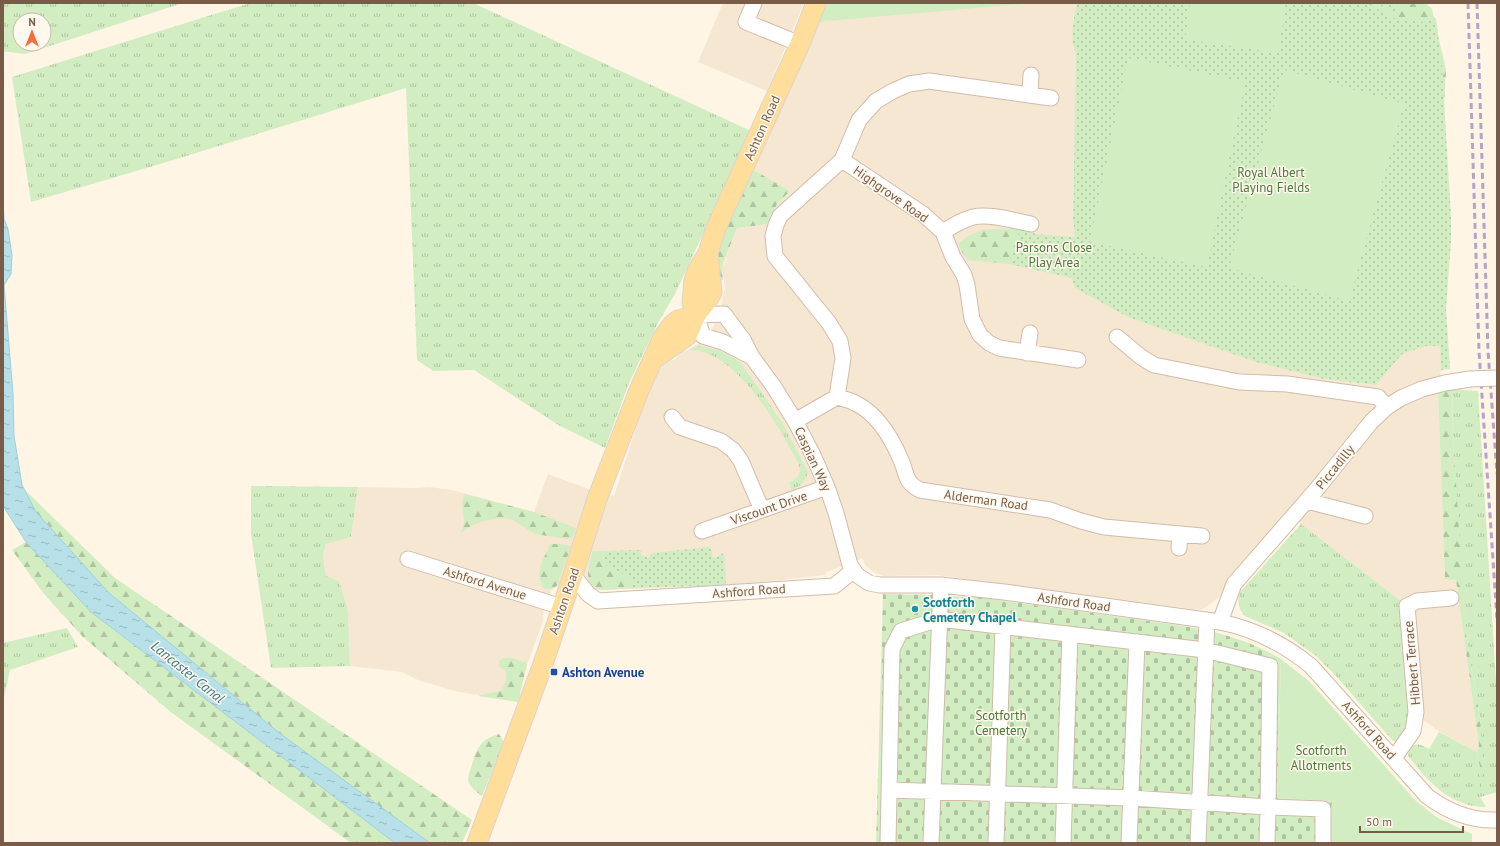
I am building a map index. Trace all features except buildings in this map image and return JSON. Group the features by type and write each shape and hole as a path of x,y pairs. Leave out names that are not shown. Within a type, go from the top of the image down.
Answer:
{"main road":[{"name":"Ashton Road","path":"477,843 543,664 597,499 640,388 654,359 687,336 696,315 712,293 708,253 716,228 800,44 816,3"}],"street":[{"path":"754,3 746,22 800,44"},
{"path":"1030,95 1032,75"},
{"path":"795,421 837,397 843,358 840,340 829,323 775,256 774,236 776,225 780,216 842,160 859,120 868,109 876,101 909,84 930,81 1051,98"},
{"name":"Highgrove Road","path":"842,160 923,214 943,232 953,257 964,275 972,319 980,335 989,344 999,348 1078,360"},
{"path":"943,232 960,221 974,217 990,217 1031,224"},
{"name":"Caspian Way","path":"752,357 722,342 703,336 696,315 724,314 744,341 752,357 774,387 795,421 812,452 827,487 853,570"},
{"path":"1027,353 1030,333"},
{"path":"1117,337 1154,365 1240,382 1287,384 1378,397 1387,407"},
{"name":"Piccadilly","path":"1198,843 1205,650 1214,621 1234,584 1307,501 1371,422 1387,407 1401,398 1445,383 1470,379 1497,378"},
{"name":"Alderman Road","path":"837,397 855,403 873,415 888,434 912,487 920,490 1050,510 1104,527 1179,541 1202,536"},
{"path":"672,417 680,428 721,441 733,450 741,461 762,510"},
{"name":"Viscount Drive","path":"708,533 762,510 827,487"},
{"path":"1307,501 1365,516"},
{"name":"Ashford Avenue","path":"408,559 562,607"},
{"name":"Ashford Road","path":"573,575 588,594 598,601 834,586 853,570 863,580 874,585 941,586 1012,593 1214,621 1254,631 1288,649 1302,659 1323,679 1427,796 1448,810 1462,816 1492,820"},
{"path":"931,843 941,586"},
{"name":"Hibbert Terrace","path":"1394,758 1414,731 1416,712 1407,606 1417,601 1451,598"},
{"path":"888,843 892,649 901,631 939,619 1205,650 1270,666 1267,843"},
{"path":"996,843 1003,626"},
{"path":"1063,843 1070,634"},
{"path":"1129,843 1137,642"},
{"path":"889,790 1131,798 1323,809 1323,843"}],"shaded area":[{"path":"723,3 804,3 767,91 698,62"},
{"path":"824,3 1077,3 1073,20 1073,49 1076,53 1073,221 1075,236 1130,318 1256,362 1324,379 1376,385 1402,354 1426,346 1440,346 1441,370 1438,391 1445,579 1456,580 1479,745 1477,752 1440,732 1410,711 1401,601 1301,524 1289,510 1218,598 1205,608 1199,610 937,575 884,576 872,571 866,566 862,558 827,572 825,575 773,581 726,585 604,590 557,586 552,589 543,613 543,621 527,665 518,702 455,691 418,680 402,672 350,666 348,611 326,576 323,555 326,544 351,537 358,487 429,487 452,490 534,512 548,474 591,490 614,496 646,397 656,375 668,359 674,360 682,352 688,350 708,337 718,318 725,288 722,269 737,228 767,224 777,204 790,191 754,170"}],"green space":[{"path":"3,3 183,3 52,45 52,12 12,12 12,52 31,52 25,54 3,52"},
{"path":"250,3 473,3 751,131 675,294 659,321 629,383 605,448 560,426 474,370 433,371 417,360 406,88 170,161 31,202 12,77"},
{"path":"824,3 1032,3 817,22"},
{"name":"Royal Albert Playing Fields","path":"1077,3 1367,3 1393,18 1421,22 1436,18 1442,67 1451,216 1451,241 1446,309 1450,369 1441,370 1440,346 1426,346 1402,354 1376,385 1324,379 1256,362 1130,318 1075,288 1072,278 1009,264 1020,228 1036,234 1075,236 1073,221 1076,53 1072,36"},
{"path":"1190,3 1286,3 1278,53 1185,39"},
{"path":"1365,3 1425,3 1432,9 1446,70 1444,104"},
{"path":"1375,3 1398,3 1396,12"},
{"path":"1128,58 1245,82 1207,267 1090,242"},
{"path":"1284,70 1404,104 1349,301 1229,268"},
{"path":"754,170 790,191 777,204 767,224 737,228 723,264 723,280 716,280 716,259 722,236"},
{"path":"1020,228 1009,264 968,260 958,244 968,236 981,230"},
{"path":"698,346 718,350 736,359 744,367 783,424 808,472 804,481 800,485 791,490 789,482 798,476 800,471 799,465 781,431 768,412 739,376 723,362 706,353 688,350"},
{"path":"1452,389 1478,391 1497,698 1497,792 1480,797 1486,807 1473,806 1451,798 1432,784 1408,756 1410,747 1418,744 1429,749 1439,732 1477,752 1480,768 1481,788 1480,719 1466,634 1460,560 1453,438"},
{"path":"1452,389 1453,438 1466,634 1480,719 1483,760 1480,797 1480,768 1477,752 1479,745 1456,580 1445,579 1438,391"},
{"path":"251,486 358,487 351,537 326,544 323,555 326,576 339,581 348,611 350,666 271,668 251,534"},
{"path":"25,490 115,578 472,820 462,843 430,843 278,732 109,593 36,512"},
{"path":"464,494 534,512 576,528 573,537 567,539 535,534 511,519 500,518 480,522 461,533 464,523 462,504"},
{"path":"1301,524 1401,601 1411,726 1397,741 1393,741 1334,674 1315,655 1284,633 1245,616 1240,608 1238,602 1240,592"},
{"path":"26,542 91,612 395,843 351,843 172,713 83,637 44,594 12,550"},
{"path":"550,544 571,546 557,586 552,589 544,589 539,578 539,572"},
{"path":"710,547 713,558 724,553 726,585 631,588 635,580 603,564 604,551 643,550 640,554 648,558 652,553"},
{"path":"593,551 604,551 603,564 636,580 631,588 608,590 594,587 590,582 588,575"},
{"name":"Scotforth Cemetery","path":"883,594 984,598 1206,630 1244,641 1281,659 1277,798 1332,801 1330,843 876,843"},
{"path":"67,628 78,647 10,670 3,702 3,643"},
{"path":"503,658 513,658 527,663 518,702 479,696 502,690 506,680 506,671 499,666 499,661"},
{"name":"Scotforth Allotments","path":"1281,659 1309,681 1415,800 1438,818 1472,834 1472,843 1330,843 1332,801 1277,798"},
{"path":"499,734 504,742 482,796 470,785 468,780 469,774 477,751 483,742"}],"water":[{"name":"Lancaster Canal","path":"3,198 4,219 8,229 12,255 11,274 4,285 13,394 14,436 22,485 36,512 109,593 278,732 430,843 395,843 91,612 26,542 3,506"}],"railway":[{"path":"1468,3 1479,351 1497,619"},
{"path":"1477,3 1488,351 1497,474"}],"place":[{"name":"Scotforth Cemetery Chapel","path":"915,609"},
{"name":"Ashton Avenue","path":"554,672"}],"park label":[{"name":"Parsons Close Play Area","path":"1054,254"}]}
